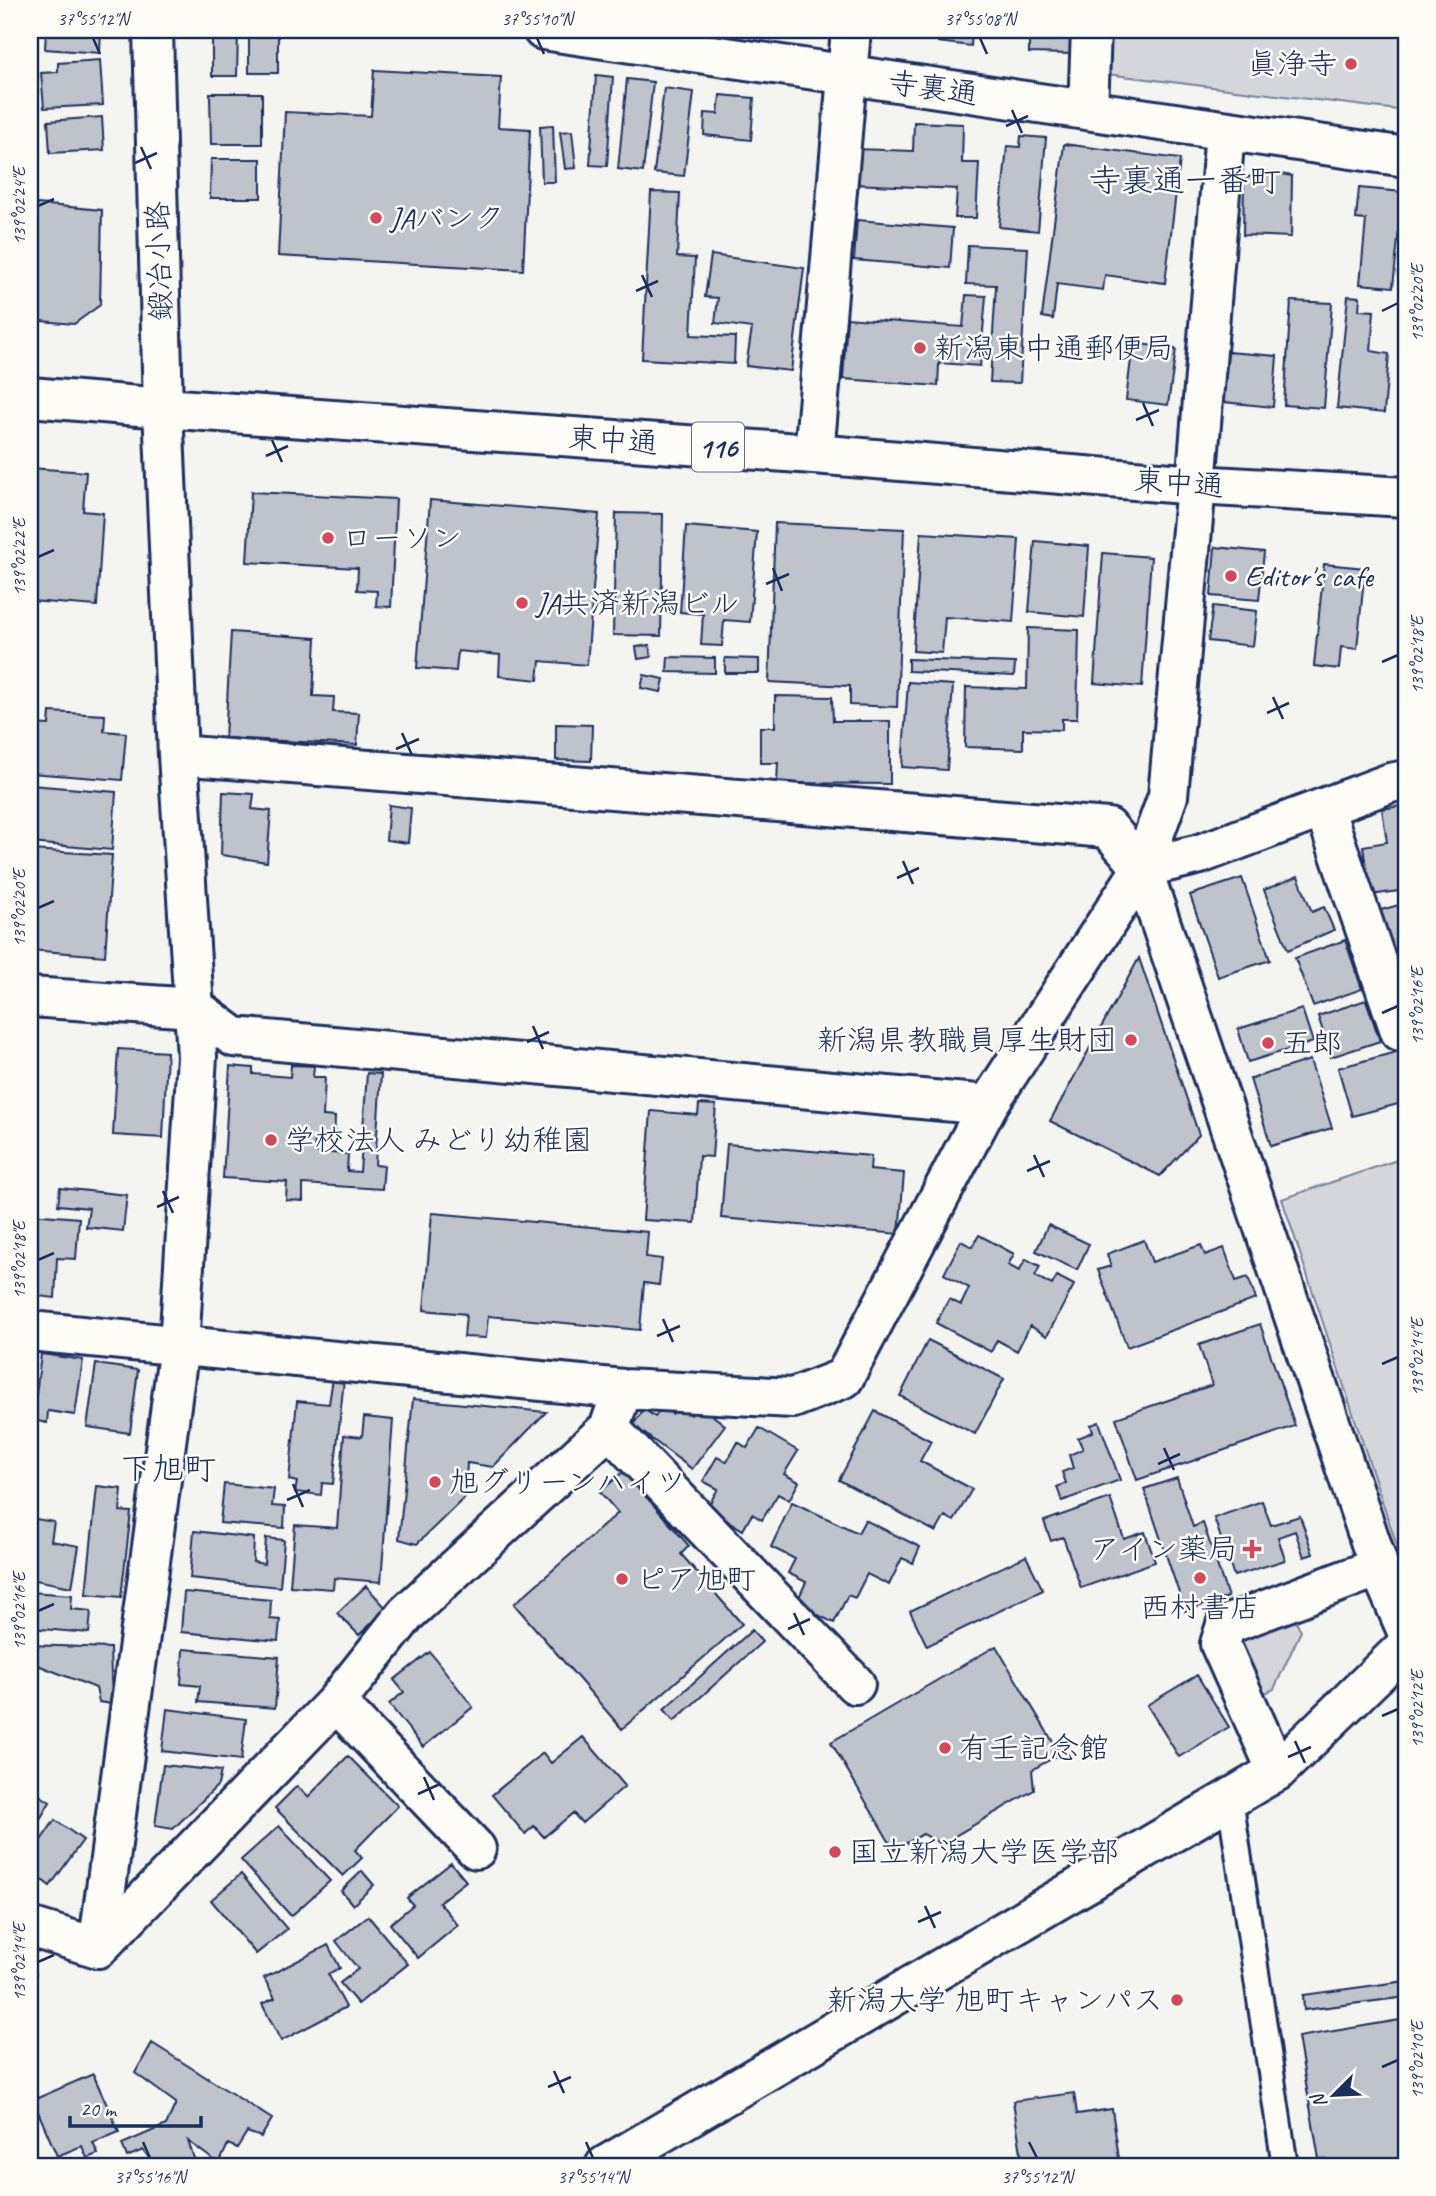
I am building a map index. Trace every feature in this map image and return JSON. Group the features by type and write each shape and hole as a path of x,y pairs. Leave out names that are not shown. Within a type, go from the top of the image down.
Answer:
{"main road":[{"name":"鍛冶小路","path":"98,1948 179,1346 197,1056 178,755 163,408 153,30"},
{"name":"寺裏通","path":"543,30 1406,157"},
{"path":"814,454 851,30"},
{"path":"1088,110 1091,30"},
{"path":"30,1331 623,1389 793,1398 844,1378 988,1105 1142,868 1168,796 1225,131"},
{"name":"東中通","path":"30,397 814,454 1196,485 1406,496"},
{"path":"178,755 1108,828 1142,868 1379,1567 1406,1629"},
{"path":"1142,868 1200,854 1390,783 1406,780"},
{"path":"1324,808 1400,1031"},
{"path":"30,997 195,1008 234,1037 988,1105"},
{"path":"30,1927 98,1948 336,1702 406,1614 609,1428 623,1389"},
{"path":"609,1428 855,1684"},
{"path":"1277,1771 1220,1644 1226,1625 1379,1567"},
{"path":"605,2166 1277,1771 1406,1646"},
{"path":"336,1702 476,1849"}],"lane":[{"path":"1230,1800 1285,2166"}],"shaded area":[{"path":"1108,30 1406,30 1406,111 1107,74"},
{"path":"1406,1157 1406,1556 1401,1558 1282,1199"},
{"path":"1290,1611 1301,1631 1274,1689 1263,1694 1235,1644"}],"building":[{"path":"46,30 101,30 100,53 45,49"},
{"path":"219,30 238,30 237,76 212,76 212,35"},
{"path":"249,30 278,30 278,73 249,73"},
{"path":"934,30 934,35 873,32"},
{"path":"939,30 972,30 971,46 938,42"},
{"path":"988,30 1018,30 1018,37 988,38"},
{"path":"1029,30 1073,30 1072,54 1029,53"},
{"path":"100,60 103,105 44,108 41,73 58,72 58,63"},
{"path":"374,70 501,77 498,127 530,129 523,270 278,256 285,112 371,116"},
{"path":"596,75 613,77 607,166 590,165"},
{"path":"627,79 653,82 643,172 618,169"},
{"path":"664,88 694,92 684,176 654,173"},
{"path":"210,93 262,93 262,144 211,144"},
{"path":"720,95 754,98 751,140 704,135 705,113 718,114"},
{"path":"102,117 104,150 50,153 48,121"},
{"path":"914,122 963,124 962,163 979,163 976,218 955,218 957,189 855,184 856,149 913,151"},
{"path":"553,125 555,182 542,182 540,126"},
{"path":"572,131 576,168 565,169 560,132"},
{"path":"1021,136 1046,138 1038,231 999,227 1007,146 1020,147"},
{"path":"1064,144 1180,159 1165,283 1105,275 1103,290 1057,284 1053,319 1042,317"},
{"path":"211,159 261,159 261,198 210,198"},
{"path":"1264,171 1292,176 1291,237 1243,235 1244,179"},
{"path":"1359,188 1403,192 1393,287 1360,284 1366,220 1356,219"},
{"path":"651,192 680,193 677,257 695,258 691,335 735,337 734,364 642,359"},
{"path":"37,204 102,210 100,305 74,324 30,320"},
{"path":"857,220 953,228 950,268 854,260"},
{"path":"968,245 1028,248 1020,383 990,382 996,285 966,284"},
{"path":"711,255 804,268 791,371 746,366 752,328 715,323 718,298 705,297"},
{"path":"966,295 986,296 980,366 939,363 938,386 843,379 847,318 963,327"},
{"path":"1348,296 1360,297 1359,310 1374,311 1371,351 1389,354 1384,413 1337,408"},
{"path":"1291,301 1332,303 1324,408 1284,405"},
{"path":"1406,317 1406,410 1398,409"},
{"path":"1133,343 1176,349 1168,405 1126,400"},
{"path":"1228,352 1277,356 1273,407 1223,402"},
{"path":"30,468 86,472 83,511 103,513 97,606 30,601"},
{"path":"251,492 396,499 391,607 376,606 377,591 357,590 358,568 247,562"},
{"path":"430,500 599,514 587,665 540,661 538,680 499,676 500,655 458,651 456,671 417,668"},
{"path":"616,513 663,514 661,636 613,635"},
{"path":"775,523 904,529 897,707 850,705 850,686 769,682"},
{"path":"686,526 757,532 750,622 724,620 722,646 701,645 703,614 680,612"},
{"path":"921,533 1019,539 1013,622 945,617 942,653 913,651"},
{"path":"1035,541 1089,546 1084,617 1029,612"},
{"path":"1215,547 1264,552 1259,600 1211,596"},
{"path":"1103,553 1151,557 1142,687 1094,683"},
{"path":"1324,564 1365,568 1357,649 1341,647 1339,669 1314,666"},
{"path":"1213,606 1257,611 1253,646 1208,641"},
{"path":"1028,628 1079,630 1077,719 1062,719 1062,730 1023,729 1023,749 965,747 966,687 1027,689"},
{"path":"231,632 316,638 313,696 334,697 333,712 359,713 357,745 225,738"},
{"path":"649,645 651,657 638,659 636,647"},
{"path":"668,657 715,658 715,673 667,672"},
{"path":"725,658 759,659 759,673 725,673"},
{"path":"908,659 1015,663 1014,676 908,671"},
{"path":"644,675 664,679 661,692 641,688"},
{"path":"908,682 953,685 947,770 902,767"},
{"path":"775,696 832,697 833,721 890,721 890,784 777,783 778,763 760,763 760,727 775,727"},
{"path":"50,712 105,715 104,731 126,733 122,780 30,773 30,724 49,725"},
{"path":"556,724 592,725 591,761 556,760"},
{"path":"30,785 116,792 112,850 30,843"},
{"path":"223,792 254,794 252,809 271,811 267,862 221,855"},
{"path":"389,805 411,808 408,843 386,840"},
{"path":"1406,805 1406,890 1370,895 1363,846 1387,842 1382,809"},
{"path":"30,850 112,855 105,956 30,950"},
{"path":"1298,876 1312,912 1324,907 1334,930 1288,950 1264,890"},
{"path":"1242,878 1270,960 1218,977 1190,895"},
{"path":"1406,903 1406,962 1396,965 1381,910"},
{"path":"1345,940 1362,989 1313,1006 1295,958"},
{"name":"新潟県教職員厚生財団","path":"1139,958 1199,1135 1160,1176 1050,1121"},
{"path":"1366,1000 1380,1041 1331,1057 1318,1016"},
{"path":"1302,1009 1313,1042 1248,1062 1238,1029"},
{"path":"118,1049 167,1052 163,1138 113,1135"},
{"path":"1403,1050 1406,1061 1406,1102 1352,1116 1338,1068"},
{"path":"1310,1060 1332,1128 1271,1146 1250,1079"},
{"path":"291,1065 314,1066 313,1077 325,1077 323,1116 335,1117 334,1142 315,1140 314,1152 348,1154 347,1171 360,1172 367,1073 381,1074 375,1165 384,1166 382,1189 303,1184 303,1201 286,1200 287,1182 223,1178 230,1066 253,1068 253,1074 290,1077"},
{"path":"699,1104 716,1105 712,1157 699,1156 695,1223 643,1220 651,1111 698,1115"},
{"path":"727,1144 871,1156 870,1170 904,1173 899,1234 721,1218"},
{"path":"60,1188 127,1195 123,1231 86,1227 89,1208 58,1205"},
{"path":"432,1213 648,1232 646,1257 662,1259 659,1285 644,1283 640,1330 488,1316 486,1338 464,1337 466,1314 424,1310"},
{"path":"30,1214 79,1218 76,1259 57,1258 55,1298 30,1295"},
{"path":"1048,1225 1089,1244 1077,1270 1036,1251"},
{"path":"979,1235 1014,1254 1008,1265 1019,1271 1026,1259 1040,1266 1035,1276 1052,1285 1057,1276 1074,1285 1047,1336 1030,1326 1017,1351 997,1340 991,1352 936,1323 949,1299 961,1305 969,1288 944,1274 961,1241 972,1247"},
{"path":"1144,1240 1152,1262 1201,1245 1205,1255 1224,1248 1236,1281 1248,1277 1256,1299 1127,1347 1098,1270 1111,1266 1107,1254"},
{"path":"1260,1324 1295,1426 1137,1480 1116,1418 1212,1385 1199,1345"},
{"path":"928,1340 1004,1379 975,1434 900,1396"},
{"path":"41,1354 83,1360 75,1415 48,1411 47,1423 33,1420"},
{"path":"96,1364 138,1370 130,1433 87,1427"},
{"path":"333,1378 344,1379 333,1484 322,1483 321,1495 295,1492 297,1482 289,1480 297,1401 329,1404"},
{"name":"旭グリーンハイツ","path":"413,1399 546,1412 493,1467 467,1463 465,1497 417,1544 399,1539"},
{"path":"699,1405 725,1425 692,1469 633,1425 644,1409 655,1417 663,1407 672,1414 678,1406 691,1415"},
{"path":"875,1411 931,1441 920,1461 972,1489 954,1521 945,1516 936,1532 839,1480"},
{"path":"364,1417 393,1420 381,1582 334,1578 333,1589 290,1586 295,1525 337,1528 344,1435 362,1437"},
{"path":"1099,1422 1120,1480 1062,1501 1057,1487 1066,1483 1062,1472 1073,1468 1069,1455 1083,1449 1078,1438 1093,1432 1091,1425"},
{"path":"759,1428 798,1451 784,1474 799,1482 789,1500 778,1494 762,1520 752,1514 743,1530 707,1508 718,1489 703,1481 717,1457 727,1462 738,1442 747,1448"},
{"name":"ピア旭町","path":"624,1471 689,1546 681,1554 742,1624 622,1729 514,1604 618,1513 600,1492"},
{"path":"30,1478 37,1479 35,1500 30,1500"},
{"path":"1177,1478 1193,1527 1203,1523 1228,1597 1185,1611 1144,1489"},
{"path":"224,1484 274,1489 272,1506 285,1507 284,1528 220,1523"},
{"path":"97,1486 122,1489 120,1511 131,1512 121,1597 86,1594"},
{"path":"1110,1498 1124,1539 1145,1532 1155,1562 1081,1588 1063,1537 1051,1541 1044,1521"},
{"path":"1262,1501 1271,1525 1300,1516 1313,1554 1304,1557 1295,1531 1278,1537 1285,1560 1234,1576 1214,1518"},
{"path":"792,1502 858,1533 865,1520 920,1547 913,1563 902,1558 889,1585 867,1574 855,1598 848,1595 834,1623 796,1604 806,1582 788,1573 795,1559 771,1547"},
{"path":"30,1518 54,1522 51,1541 79,1546 72,1587 30,1579"},
{"path":"194,1531 254,1538 253,1562 264,1564 266,1538 284,1540 280,1587 190,1578"},
{"path":"1026,1556 1043,1590 927,1646 910,1611"},
{"path":"366,1586 387,1609 359,1635 337,1613"},
{"path":"30,1592 72,1595 71,1609 91,1611 89,1633 30,1628"},
{"path":"184,1592 271,1600 270,1619 280,1620 278,1641 181,1632"},
{"path":"752,1630 762,1642 674,1721 664,1709"},
{"path":"30,1645 110,1648 112,1704 99,1702 96,1688 30,1662"},
{"name":"有壬記念館","path":"996,1646 1060,1754 1032,1770 1034,1790 941,1844 923,1834 894,1850 831,1742"},
{"path":"183,1649 279,1657 275,1708 198,1702 200,1686 181,1684"},
{"path":"430,1652 473,1707 423,1747 389,1704 404,1692 394,1680"},
{"path":"1197,1675 1229,1727 1179,1757 1147,1705"},
{"path":"167,1709 246,1719 241,1760 162,1751"},
{"path":"583,1737 625,1786 582,1823 573,1813 544,1837 534,1826 525,1834 492,1795 543,1753 551,1763"},
{"path":"348,1756 398,1806 355,1850 362,1858 343,1876 275,1808 297,1786 308,1797"},
{"path":"163,1765 221,1771 218,1785 173,1829 155,1826"},
{"path":"30,1789 50,1802 30,1836"},
{"path":"55,1820 83,1840 50,1886 30,1871 30,1856"},
{"path":"279,1826 330,1881 291,1916 241,1860"},
{"path":"451,1863 466,1881 439,1902 458,1925 418,1958 390,1924 413,1905 407,1898"},
{"path":"362,1871 374,1885 353,1905 341,1891"},
{"path":"241,1874 287,1929 256,1954 211,1900"},
{"path":"368,1916 408,1964 358,2004 340,1983 358,1969 336,1941"},
{"path":"328,1945 340,1968 328,1974 346,2007 281,2041 262,2004 275,1998 264,1978"},
{"path":"30,1970 36,1974 30,1985"},
{"path":"1406,1981 1406,1997 1304,2010 1303,1995"},
{"path":"1406,2019 1406,2166 1326,2166 1325,2159 1319,2159 1298,2037"},
{"path":"152,2043 272,2119 261,2137 247,2132 237,2148 228,2144 219,2164 188,2141 196,2164 191,2166 155,2166 143,2150 127,2157 122,2144 166,2125 176,2103 135,2073"},
{"path":"93,2074 119,2132 93,2143 98,2154 87,2158 82,2146 57,2156 33,2100"},
{"path":"1074,2093 1077,2114 1112,2109 1120,2166 1023,2166 1013,2101"}],"place":[{"name":"眞浄寺","path":"1351,64"},
{"name":"JAバンク","path":"376,218"},
{"name":"新潟東中通郵便局","path":"920,348"},
{"name":"ローソン","path":"328,538"},
{"name":"Editor's cafe","path":"1231,576"},
{"name":"JA共済新潟ビル","path":"522,603"},
{"name":"新潟県教職員厚生財団","path":"1131,1040"},
{"name":"五郎","path":"1268,1043"},
{"name":"学校法人 みどり幼稚園","path":"271,1140"},
{"name":"旭グリーンハイツ","path":"435,1482"},
{"name":"アイン薬局","path":"1252,1549"},
{"name":"西村書店","path":"1200,1578"},
{"name":"ピア旭町","path":"622,1579"},
{"name":"有壬記念館","path":"945,1748"},
{"name":"国立新潟大学医学部","path":"835,1852"},
{"name":"新潟大学 旭町キャンパス","path":"1177,2000"}],"district":[{"name":"寺裏通一番町","path":"1185,180"},
{"name":"下旭町","path":"168,1468"}]}
